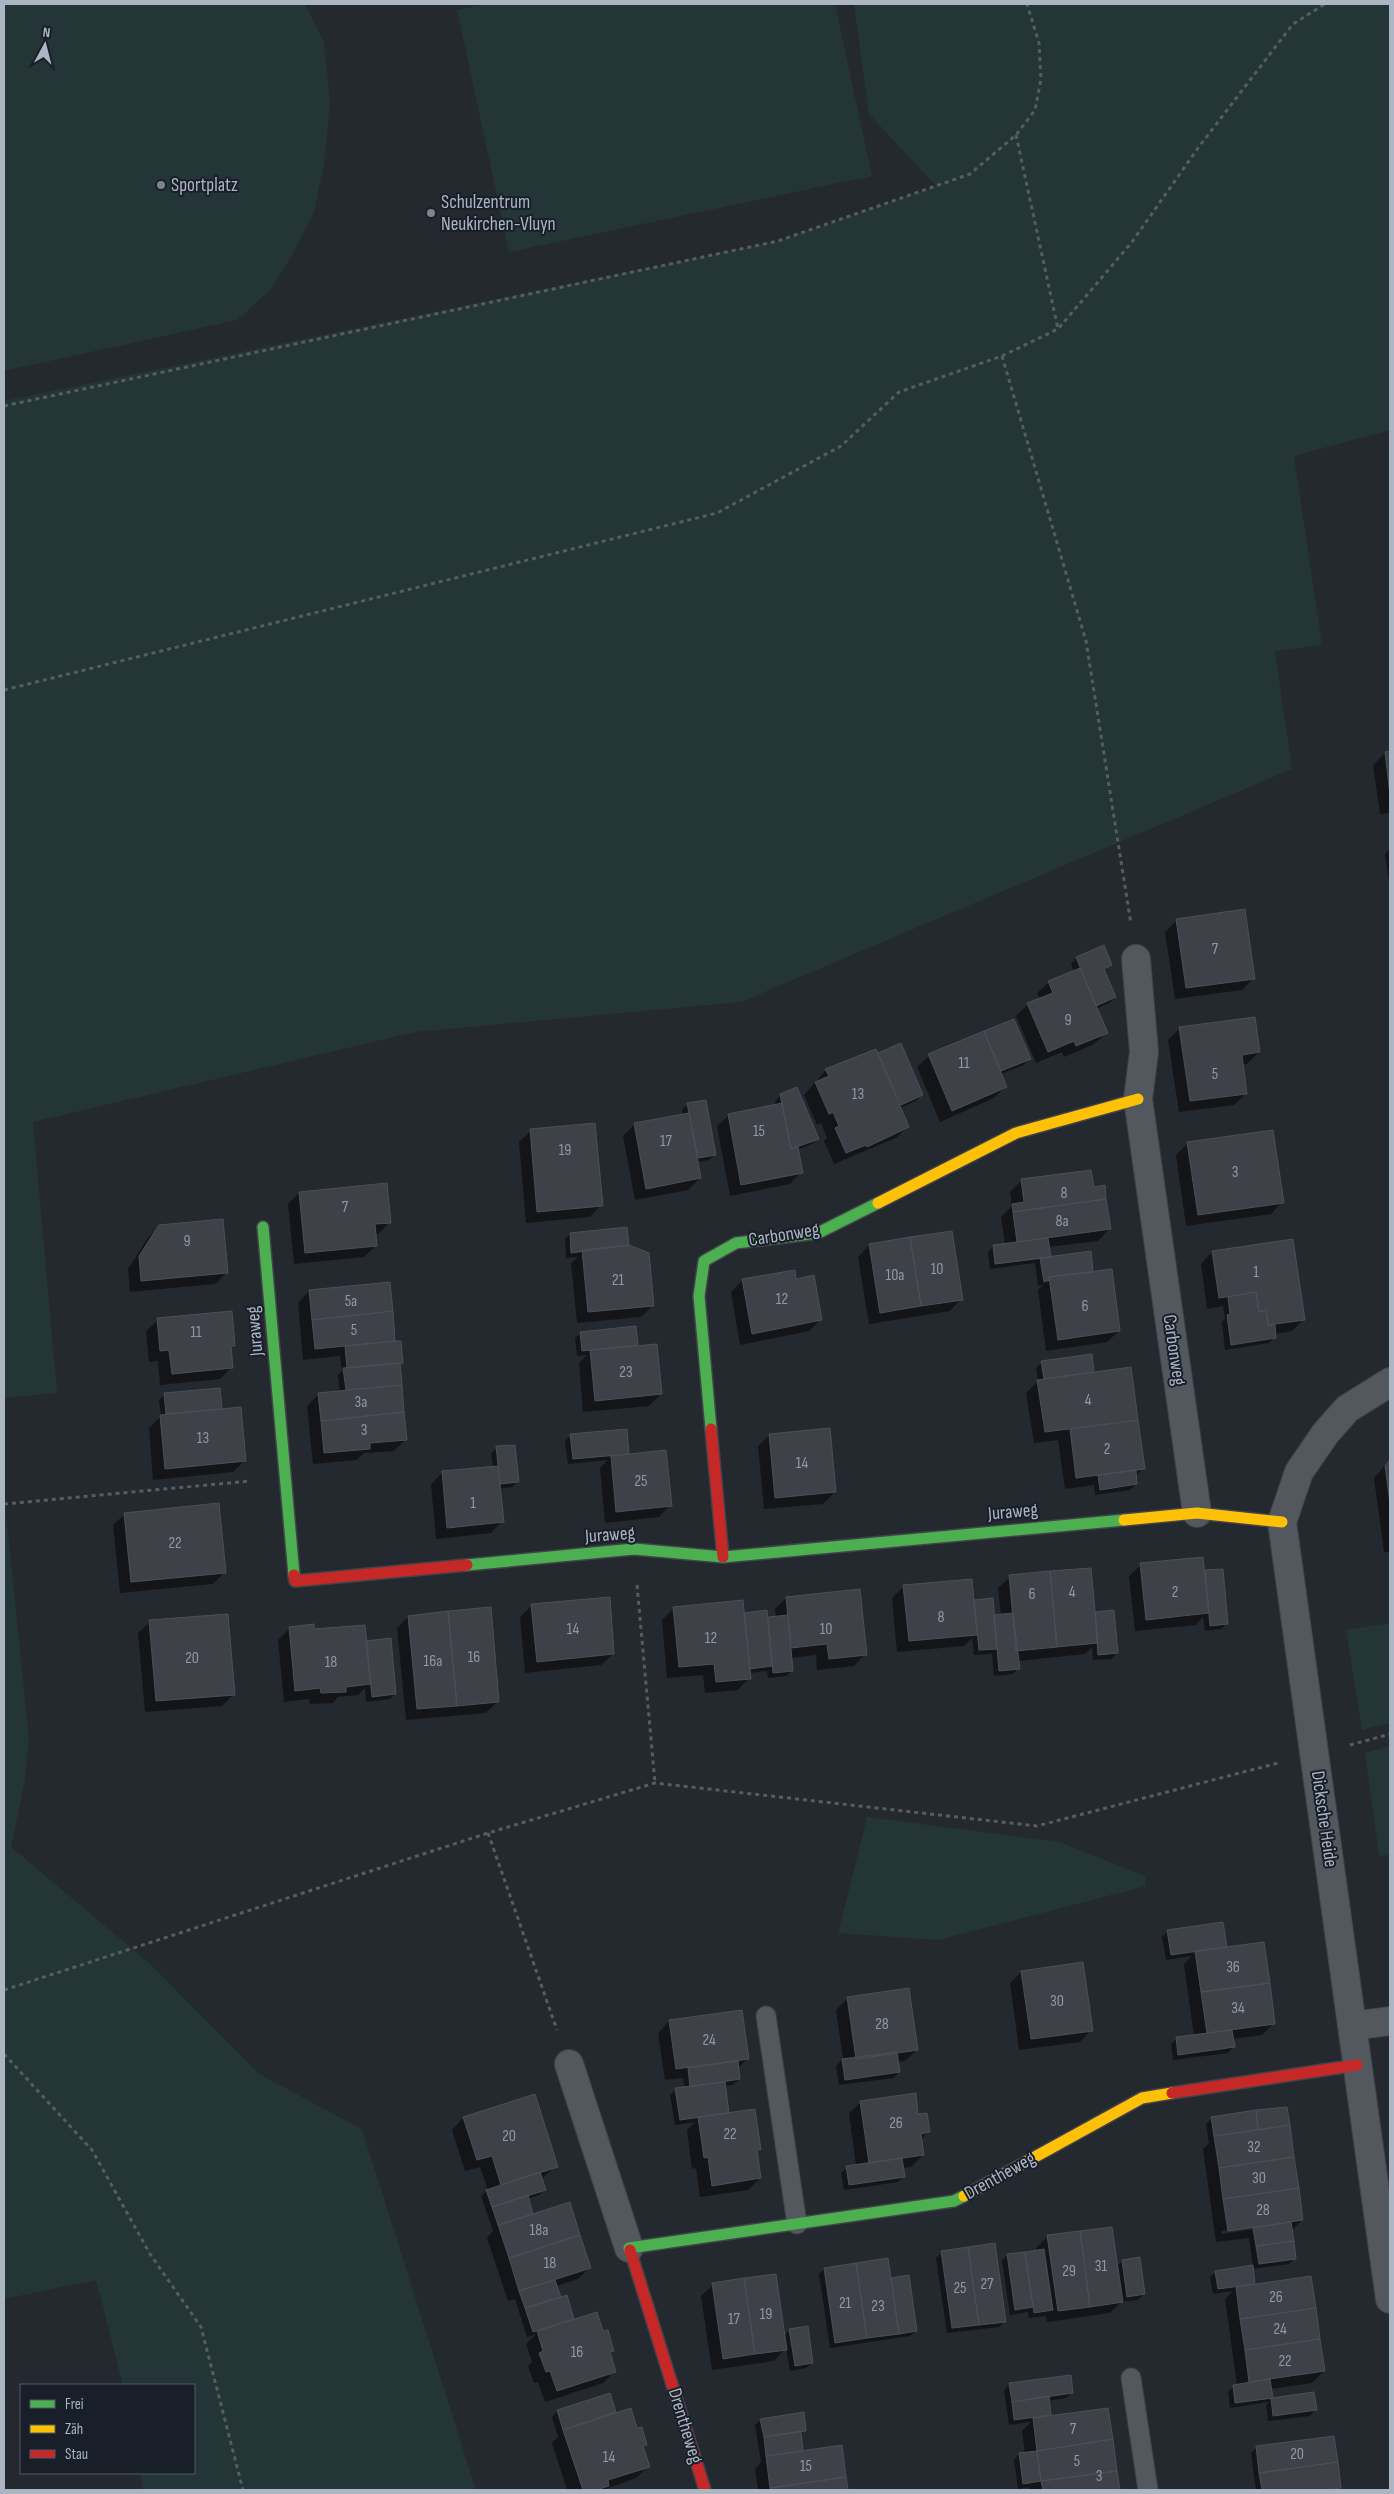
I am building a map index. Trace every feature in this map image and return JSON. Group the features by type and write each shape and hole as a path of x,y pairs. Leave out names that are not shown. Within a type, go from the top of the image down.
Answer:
{"street":[{"name":"Carbonweg","path":"1136,959 1144,1052 1138,1099 1197,1513"},
{"name":"Carbonweg","path":"723,1556 699,1296 704,1261 736,1242 818,1233 1016,1133 1138,1099"},
{"name":"Juraweg","path":"263,1227 295,1581 634,1549 723,1556 1197,1513 1282,1522"},
{"name":"Dicksche Heide","path":"1390,1382 1347,1409 1325,1434 1299,1472 1282,1522 1316,1754 1390,2299"},
{"path":"1352,2026 1390,2021"},
{"name":"Drentheweg","path":"568,2064 629,2248 705,2490"},
{"name":"Drentheweg","path":"629,2248 954,2201 1142,2098 1357,2065"}],"lane":[{"path":"766,2016 797,2224"},
{"path":"1131,2378 1148,2490"}],"path":[{"path":"4,406 778,241 970,174 1016,135 1035,110 1041,79 1039,42 1027,4"},
{"path":"4,690 717,513 841,446 899,392 1002,356 1058,329 1132,242 1198,148 1293,24 1325,4"},
{"path":"1016,135 1058,329"},
{"path":"1002,356 1086,641 1136,959"},
{"path":"4,1504 286,1478"},
{"path":"634,1549 655,1783"},
{"path":"4,1990 488,1833 655,1783 1037,1826 1390,1734"},
{"path":"488,1833 568,2064"},
{"path":"4,2054 92,2150 150,2254 201,2328 243,2490"}],"shaded area":[{"name":"Sportplatz","path":"4,4 305,4 324,42 330,101 325,158 314,212 291,257 270,290 237,320 4,371"},
{"path":"486,4 835,4 872,176 509,252 457,10"},
{"path":"854,4 1390,4 1390,430 1294,456 1322,645 1275,651 1292,769 741,1002 415,1032 33,1122 57,1393 4,1398 4,401 778,241 936,186 869,114"},
{"path":"4,1493 29,1738 25,1780 11,1847 148,1962 259,2074 362,2129 476,2490 143,2490 140,2474 195,2474 195,2384 123,2384 96,2280 4,2299"},
{"path":"1390,1623 1390,1723 1362,1730 1346,1630"},
{"path":"1390,1746 1390,1855 1379,1856 1365,1753"},
{"path":"867,1817 1060,1842 1145,1876 1146,1886 938,1940 838,1933"}],"building":[{"path":"1390,751 1390,795 1385,752"},
{"path":"1245,909 1255,979 1186,988 1176,919"},
{"path":"1104,945 1112,965 1104,969 1116,997 1096,1006 1076,957"},
{"path":"1080,968 1108,1033 1076,1046 1074,1041 1048,1052 1027,1003 1053,993 1048,981"},
{"path":"1255,1017 1260,1052 1242,1055 1247,1094 1190,1101 1179,1027"},
{"path":"1014,1019 1031,1059 1001,1071 984,1031"},
{"path":"984,1031 1007,1087 952,1111 928,1054"},
{"path":"901,1043 923,1095 901,1105 878,1053"},
{"path":"876,1049 909,1127 867,1147 866,1145 846,1153 835,1128 839,1126 833,1112 829,1114 815,1082 829,1076 825,1069"},
{"path":"797,1087 819,1139 791,1149 780,1094"},
{"path":"706,1100 716,1155 698,1158 687,1103"},
{"path":"782,1103 791,1149 798,1147 803,1173 741,1185 728,1114"},
{"path":"689,1113 701,1178 646,1189 634,1123"},
{"path":"595,1123 603,1206 537,1212 530,1129"},
{"path":"1273,1130 1284,1203 1198,1215 1187,1142"},
{"path":"1091,1170 1094,1187 1105,1185 1106,1199 1013,1212 1012,1204 1024,1202 1021,1179"},
{"path":"387,1183 391,1223 375,1224 377,1246 305,1253 299,1192"},
{"path":"1106,1199 1111,1229 1017,1242 1013,1212"},
{"path":"223,1219 228,1273 141,1281 139,1256 159,1225"},
{"path":"627,1227 629,1245 571,1253 570,1233"},
{"path":"952,1231 963,1300 921,1306 910,1237"},
{"path":"910,1237 921,1306 880,1313 869,1244"},
{"path":"1048,1238 1051,1257 995,1264 993,1245"},
{"path":"1293,1239 1305,1320 1268,1325 1266,1310 1259,1312 1256,1292 1219,1298 1212,1251"},
{"path":"629,1245 649,1253 654,1306 588,1312 582,1250"},
{"path":"1091,1251 1093,1272 1049,1277 1050,1280 1044,1282 1040,1258"},
{"path":"1112,1269 1120,1331 1058,1340 1049,1277"},
{"path":"795,1270 796,1279 814,1275 822,1320 752,1334 742,1279"},
{"path":"390,1282 393,1311 312,1320 309,1290"},
{"path":"1256,1292 1259,1312 1266,1310 1268,1325 1275,1325 1276,1338 1231,1345 1227,1315 1230,1314 1228,1297"},
{"path":"232,1311 235,1346 231,1346 233,1368 172,1374 169,1350 160,1351 157,1318"},
{"path":"393,1311 395,1341 315,1349 312,1320"},
{"path":"636,1326 638,1345 582,1351 580,1332"},
{"path":"401,1341 403,1363 347,1368 345,1346"},
{"path":"657,1344 662,1394 595,1401 590,1350"},
{"path":"1092,1354 1094,1372 1044,1379 1041,1361"},
{"path":"400,1363 402,1385 346,1390 343,1368"},
{"path":"1131,1367 1138,1420 1045,1432 1037,1380"},
{"path":"402,1385 404,1412 321,1421 318,1393"},
{"path":"220,1388 222,1409 166,1414 164,1393"},
{"path":"241,1407 246,1461 165,1469 160,1415"},
{"path":"404,1412 407,1440 370,1443 370,1449 324,1453 321,1421"},
{"path":"1138,1420 1145,1469 1076,1478 1070,1429"},
{"path":"830,1428 836,1492 775,1498 769,1434"},
{"path":"627,1429 629,1454 573,1459 570,1434"},
{"path":"515,1445 519,1482 500,1484 496,1446"},
{"path":"666,1450 672,1506 616,1512 611,1456"},
{"path":"1390,1459 1390,1503 1385,1466"},
{"path":"498,1466 504,1522 447,1528 442,1471"},
{"path":"1136,1470 1137,1484 1100,1490 1098,1475"},
{"path":"219,1503 226,1573 131,1582 124,1513"},
{"path":"1203,1557 1209,1613 1146,1620 1140,1563"},
{"path":"1091,1568 1098,1643 1057,1647 1050,1571"},
{"path":"1223,1569 1228,1624 1210,1626 1205,1570"},
{"path":"1050,1571 1057,1647 1016,1651 1009,1575"},
{"path":"972,1579 977,1635 909,1641 903,1585"},
{"path":"860,1589 867,1655 829,1659 827,1644 791,1648 786,1597"},
{"path":"610,1597 614,1654 537,1662 531,1604"},
{"path":"993,1598 997,1649 979,1650 974,1600"},
{"path":"743,1600 751,1679 716,1682 714,1664 679,1667 673,1607"},
{"path":"491,1607 499,1702 457,1706 448,1611"},
{"path":"767,1610 772,1666 750,1669 744,1613"},
{"path":"1114,1610 1118,1653 1098,1655 1095,1612"},
{"path":"448,1611 457,1706 417,1709 408,1616"},
{"path":"1013,1613 1020,1669 999,1671 994,1615"},
{"path":"228,1614 235,1695 156,1701 149,1620"},
{"path":"788,1615 793,1671 773,1673 768,1617"},
{"path":"314,1624 314,1629 365,1625 371,1684 346,1687 346,1692 321,1693 320,1688 295,1691 289,1627"},
{"path":"391,1638 396,1694 372,1697 366,1641"},
{"path":"1223,1922 1227,1947 1171,1955 1167,1930"},
{"path":"1264,1942 1270,1983 1201,1992 1195,1951"},
{"path":"1083,1962 1093,2031 1031,2039 1021,1971"},
{"path":"1270,1983 1275,2024 1207,2033 1201,1992"},
{"path":"909,1988 918,2050 856,2059 847,1997"},
{"path":"742,2010 749,2059 676,2069 669,2020"},
{"path":"1232,2030 1235,2047 1178,2055 1176,2037"},
{"path":"897,2052 900,2072 845,2080 842,2059"},
{"path":"738,2061 740,2079 690,2087 688,2068"},
{"path":"725,2082 729,2113 680,2120 675,2088"},
{"path":"916,2093 918,2114 927,2113 930,2132 921,2134 924,2155 869,2163 860,2101"},
{"path":"535,2094 558,2167 501,2185 492,2156 477,2160 463,2117"},
{"path":"1287,2107 1290,2125 1258,2130 1256,2110"},
{"path":"755,2109 761,2150 757,2150 761,2178 712,2186 708,2157 704,2158 698,2117"},
{"path":"1256,2110 1258,2130 1214,2136 1211,2117"},
{"path":"1290,2125 1294,2157 1219,2168 1214,2136"},
{"path":"1294,2157 1299,2188 1223,2199 1219,2168"},
{"path":"902,2158 905,2177 849,2185 846,2166"},
{"path":"540,2172 546,2190 492,2207 486,2190"},
{"path":"1299,2188 1303,2220 1228,2231 1223,2199"},
{"path":"528,2195 533,2214 498,2225 492,2207"},
{"path":"570,2202 580,2235 509,2258 498,2225"},
{"path":"1291,2222 1294,2241 1256,2246 1253,2228"},
{"path":"1112,2227 1123,2302 1090,2307 1080,2231"},
{"path":"1080,2231 1090,2307 1058,2311 1047,2235"},
{"path":"580,2235 591,2268 519,2291 509,2258"},
{"path":"1294,2241 1296,2259 1259,2264 1256,2246"},
{"path":"995,2243 1006,2322 979,2325 968,2247"},
{"path":"968,2247 979,2325 952,2328 941,2251"},
{"path":"1044,2249 1053,2310 1034,2313 1025,2252"},
{"path":"1025,2252 1033,2307 1015,2310 1007,2254"},
{"path":"1140,2257 1145,2294 1127,2297 1122,2260"},
{"path":"888,2258 899,2334 867,2338 856,2263"},
{"path":"856,2263 867,2338 835,2343 824,2268"},
{"path":"1253,2265 1255,2284 1218,2289 1215,2271"},
{"path":"776,2274 787,2350 755,2354 744,2278"},
{"path":"909,2275 917,2331 899,2334 891,2278"},
{"path":"1311,2276 1316,2308 1240,2319 1236,2287"},
{"path":"744,2278 755,2354 723,2359 712,2283"},
{"path":"555,2280 561,2297 525,2308 519,2291"},
{"path":"567,2295 574,2319 533,2332 525,2308"},
{"path":"1316,2308 1320,2339 1245,2350 1240,2319"},
{"path":"597,2312 603,2331 608,2330 614,2351 610,2352 616,2372 557,2391 550,2371 546,2372 539,2353 543,2351 537,2331"},
{"path":"808,2326 813,2363 795,2366 789,2329"},
{"path":"1320,2339 1325,2371 1249,2382 1245,2350"},
{"path":"1071,2375 1073,2393 1012,2402 1009,2383"},
{"path":"1270,2379 1273,2398 1235,2403 1233,2385"},
{"path":"1314,2392 1317,2410 1273,2416 1271,2398"},
{"path":"610,2393 616,2412 563,2430 557,2410"},
{"path":"1049,2396 1051,2415 1014,2420 1012,2402"},
{"path":"631,2408 637,2428 642,2427 647,2445 643,2446 650,2467 608,2480 609,2486 596,2490 583,2490 563,2430"},
{"path":"1108,2408 1113,2439 1037,2451 1033,2418"},
{"path":"804,2412 806,2431 764,2437 760,2419"},
{"path":"801,2431 803,2451 766,2456 764,2437"},
{"path":"1334,2436 1338,2462 1259,2473 1256,2446"},
{"path":"1113,2439 1117,2471 1041,2481 1037,2451"},
{"path":"842,2445 846,2477 770,2488 766,2456"},
{"path":"1037,2451 1041,2481 1023,2484 1019,2453"},
{"path":"1338,2462 1341,2488 1324,2490 1262,2490 1259,2473"},
{"path":"1117,2471 1120,2490 1043,2490 1041,2481"},
{"path":"846,2477 848,2490 771,2490 770,2488"}],"traffic: fast":[{"path":"711,1429 699,1296 704,1261 736,1243 818,1233 878,1203"},
{"path":"263,1227 294,1575"},
{"path":"467,1565 634,1549 723,1557 1124,1520"},
{"path":"630,2250 629,2248 954,2201 964,2196"}],"traffic: slow":[{"path":"878,1203 1016,1133 1138,1099"},
{"path":"1124,1520 1197,1513 1282,1522"},
{"path":"964,2196 1142,2098 1172,2093"}],"traffic: jam":[{"path":"711,1429 723,1557"},
{"path":"294,1575 295,1581 467,1565"},
{"path":"1172,2093 1357,2065"},
{"path":"630,2250 705,2490"}],"place":[{"name":"Sportplatz","path":"161,185"},
{"name":"Schulzentrum Neukirchen-Vluyn","path":"431,213"}]}
